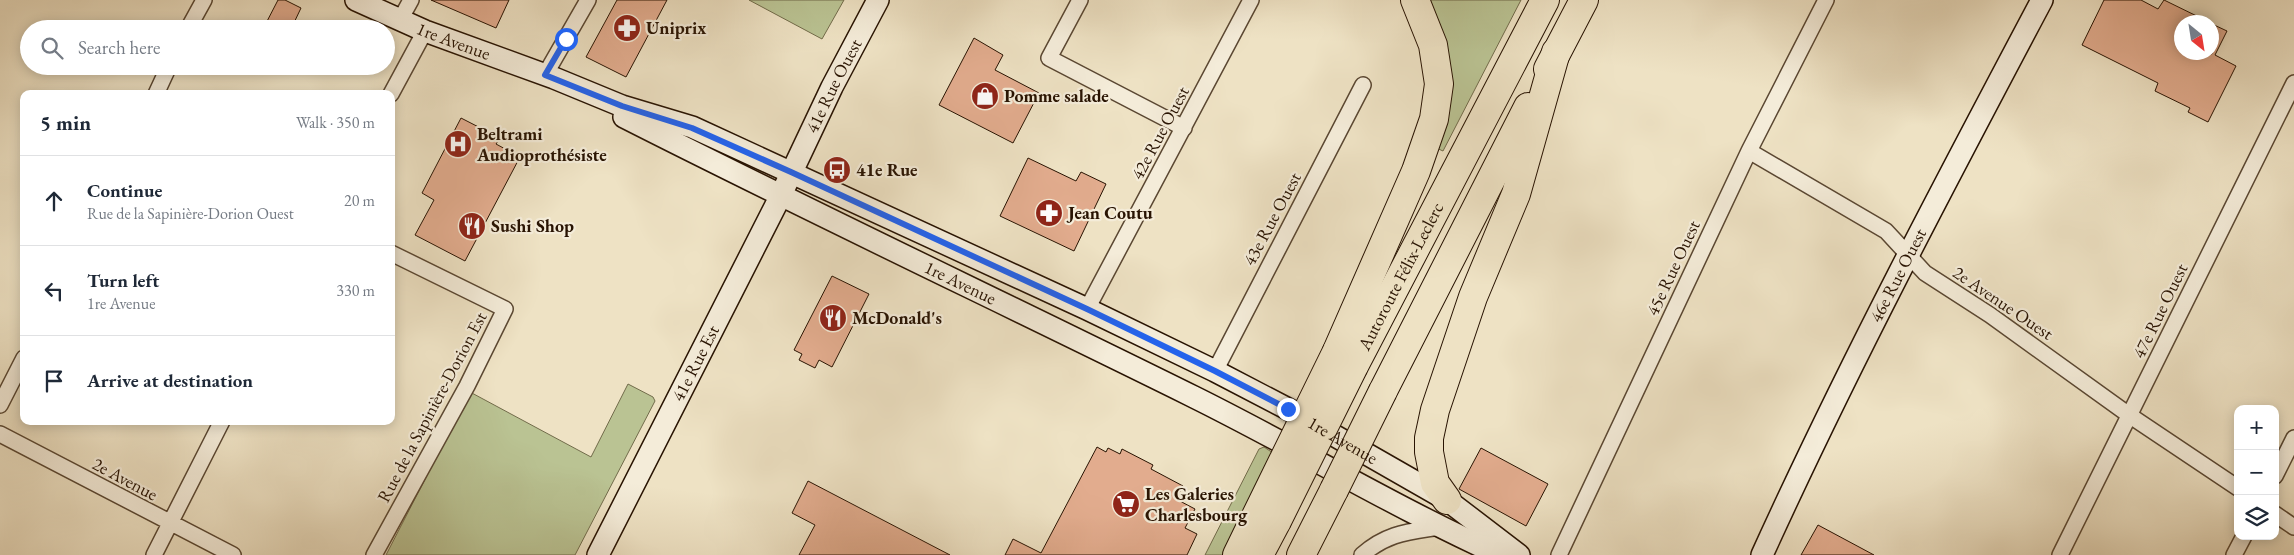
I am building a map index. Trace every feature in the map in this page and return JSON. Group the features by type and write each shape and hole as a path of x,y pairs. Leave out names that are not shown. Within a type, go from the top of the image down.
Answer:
{"highway":[{"path":"1346,358 1434,119 1439,84 1433,45 1415,0"},
{"name":"Autoroute Félix-Leclerc","path":"1259,555 1266,520 1346,358 1545,0"},
{"name":"Autoroute Félix-Leclerc","path":"1304,548 1584,0"},
{"path":"1447,500 1436,483 1429,452 1436,410 1473,297 1516,194 1556,52"},
{"path":"1237,555 1266,520"}],"street":[{"path":"193,20 204,0"},
{"name":"1re Avenue","path":"356,0 425,31 549,76 622,106 692,128 1087,309 1215,371 1288,409 1447,500 1519,555"},
{"path":"400,20 410,0"},
{"path":"549,76 588,0"},
{"name":"41e Rue Ouest","path":"791,172 832,87 878,0"},
{"path":"1080,0 1049,58 1184,128"},
{"name":"42e Rue Ouest","path":"1087,309 1251,0"},
{"name":"45e Rue Ouest","path":"1558,555 1749,150 1826,0"},
{"name":"46e Rue Ouest","path":"1762,555 1800,472 1906,255 2042,0"},
{"path":"393,90 425,31"},
{"path":"158,90 165,75"},
{"name":"1re Avenue","path":"549,76 618,114 780,197 915,259 1196,398 1439,528 1500,555"},
{"name":"47e Rue Ouest","path":"2060,555 2294,83"},
{"name":"43e Rue Ouest","path":"1215,371 1363,85"},
{"name":"2e Avenue Ouest","path":"1749,150 1886,231 1906,255 1925,273 1990,315 2129,416 2234,485"},
{"name":"41e Rue Est","path":"598,555 791,172"},
{"name":"Rue de la Sapinière-Dorion Est","path":"374,555 467,386 505,309 395,255"},
{"path":"0,405 20,366"},
{"path":"154,555 220,425"},
{"name":"2e Avenue","path":"0,434 170,524 233,555"},
{"path":"2279,468 2294,438"},
{"path":"2279,517 2294,527"},
{"path":"1362,555 1376,542 1394,534 1439,528"},
{"path":"2234,555 2242,540"}],"green space":[{"path":"749,0 844,0 822,39"},
{"path":"1426,0 1521,0 1443,151 1434,147"},
{"path":"628,384 653,397 655,401 575,555 386,555 470,392 591,457"},
{"path":"1264,447 1276,455 1227,555 1205,555 1259,449"}],"building":[{"path":"278,0 285,0 301,8 295,20 268,20"},
{"path":"431,0 509,0 496,28"},
{"name":"Uniprix","path":"617,0 667,0 626,77 586,57"},
{"path":"2104,0 2141,0 2158,9 2164,0 2195,15 2174,15 2174,60 2219,60 2219,57 2236,66 2208,122 2188,112 2190,108 2155,91 2158,83 2082,45"},
{"path":"2219,27 2227,31 2219,47"},
{"path":"974,38 1003,55 995,70 1039,93 1013,143 939,105"},
{"path":"461,118 500,138 496,144 520,157 465,261 415,235 434,200 422,193"},
{"path":"1028,158 1076,181 1081,172 1106,184 1074,251 1000,216"},
{"path":"832,276 869,294 832,367 819,360 815,368 799,360 802,354 794,350"},
{"name":"Les Galeries Charlesbourg","path":"1097,447 1106,452 1108,448 1120,454 1122,449 1153,465 1151,469 1183,486 1176,499 1195,509 1185,528 1197,534 1187,555 1005,555 1013,539 1041,553"},
{"path":"1481,448 1548,484 1526,526 1459,489"},
{"path":"808,481 950,555 799,555 815,525 792,513"},
{"path":"1818,525 1874,555 1801,555"}],"place":[{"name":"Uniprix","path":"627,28"},
{"name":"Pomme salade","path":"985,96"},
{"name":"Beltrami Audioprothésiste","path":"458,144"},
{"name":"41e Rue","path":"837,170"},
{"name":"Jean Coutu","path":"1049,213"},
{"name":"Sushi Shop","path":"472,226"},
{"name":"McDonald's","path":"833,318"},
{"name":"Les Galeries Charlesbourg","path":"1126,504"}],"route":[{"path":"566,39 545,75 622,106 692,128 791,172 1087,309 1215,371 1288,409"}]}
